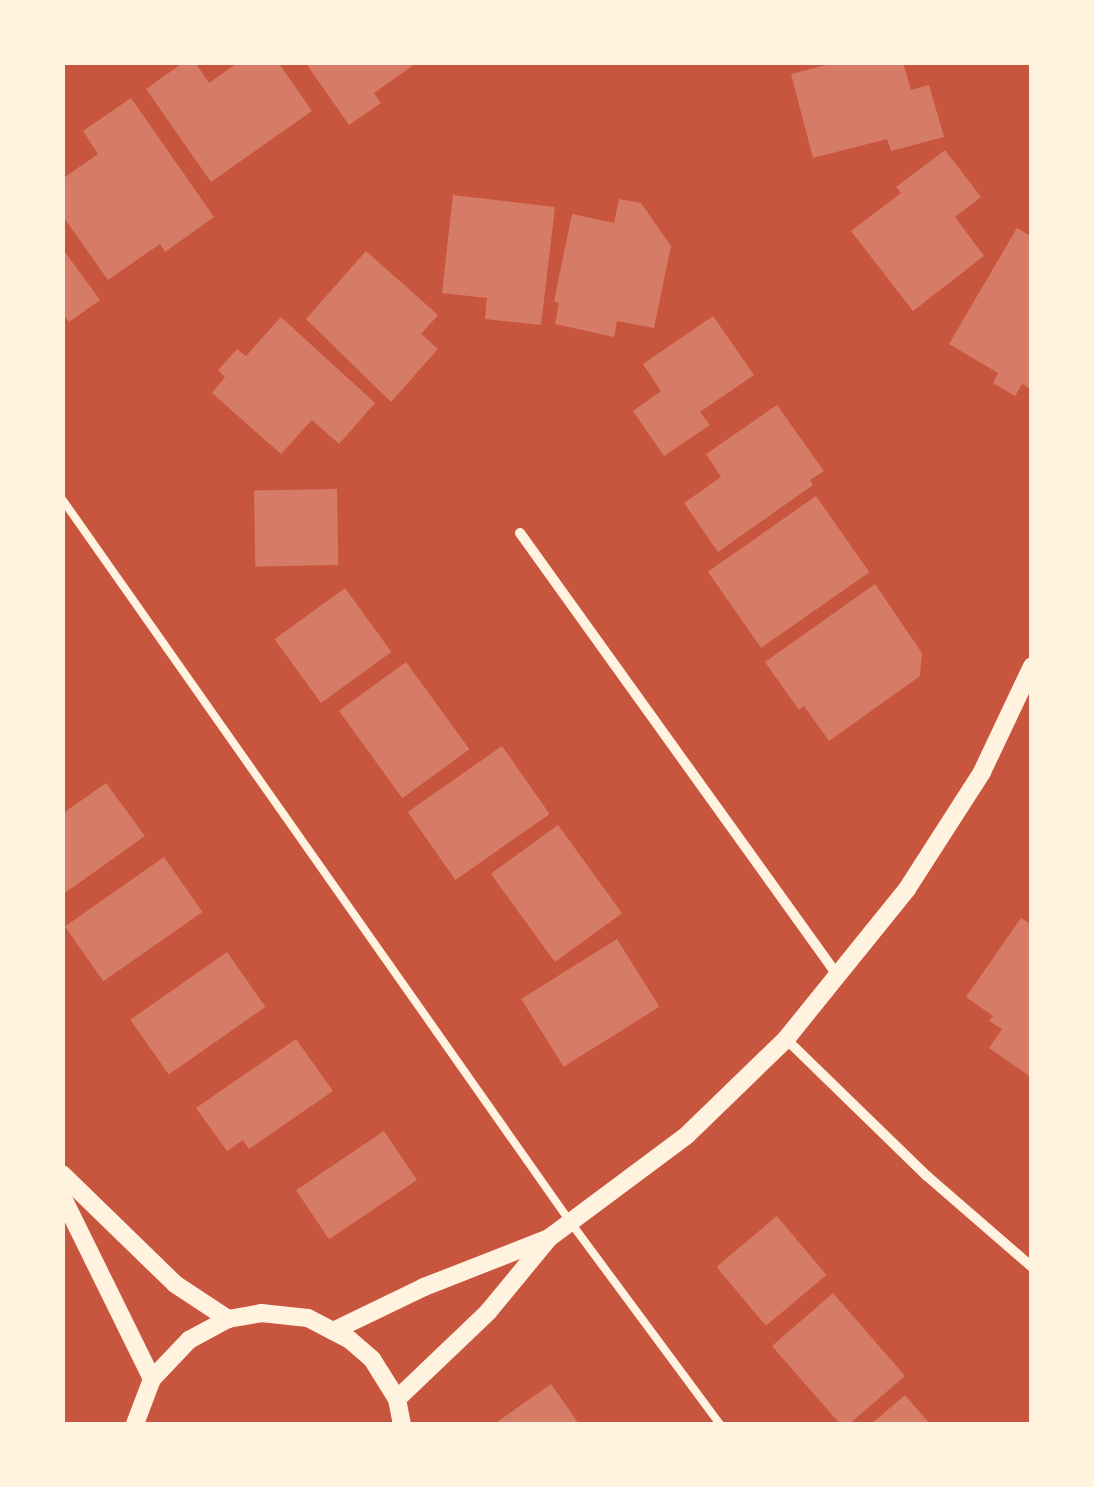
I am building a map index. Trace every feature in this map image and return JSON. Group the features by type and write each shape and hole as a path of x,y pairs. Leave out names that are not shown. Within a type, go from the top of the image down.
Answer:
{"street":[{"path":"520,533 838,976"},
{"path":"397,1399 488,1312 549,1238 687,1135 786,1039 907,889 982,772 1032,666"},
{"path":"786,1039 927,1176 1032,1267"},
{"path":"62,1174 175,1284 228,1319"},
{"path":"62,1196 152,1379"},
{"path":"332,1331 430,1285 549,1238"},
{"path":"135,1424 152,1379 189,1340 228,1319 261,1313 308,1318 372,1359 397,1399 402,1424"}],"lane":[{"path":"62,499 571,1222 720,1424"}],"building":[{"path":"184,62 195,62 209,83 239,62 278,62 312,111 211,182 146,89"},
{"path":"305,62 418,62 374,93 381,103 349,125"},
{"path":"837,62 903,62 911,90 929,85 944,137 891,151 887,139 813,158 791,74"},
{"path":"131,98 214,217 165,252 160,244 108,280 62,215 62,179 98,154 83,131"},
{"path":"945,150 981,197 955,217 984,256 913,311 851,231 901,193 896,187"},
{"path":"453,195 555,207 541,325 485,319 487,298 442,293"},
{"path":"619,199 641,203 671,246 654,328 617,321 614,337 555,324 559,303 554,301 572,214 614,223"},
{"path":"1017,228 1032,237 1032,390 1022,384 1015,396 993,383 998,373 949,344"},
{"path":"62,248 100,300 69,322 62,313"},
{"path":"366,251 438,315 421,334 438,349 391,402 306,319"},
{"path":"713,316 754,375 700,412 710,425 664,456 633,411 661,391 643,364"},
{"path":"281,317 375,403 339,444 312,420 281,454 212,393 225,377 218,370 237,349 246,356"},
{"path":"777,405 824,471 810,480 813,485 718,552 684,503 721,477 706,454"},
{"path":"337,489 338,565 255,566 254,490"},
{"path":"816,496 869,572 761,648 708,572"},
{"path":"875,584 922,653 920,676 829,741 804,706 799,710 765,662"},
{"path":"345,588 391,652 321,703 275,639"},
{"path":"406,662 469,749 402,798 339,711"},
{"path":"502,746 550,814 455,880 408,812"},
{"path":"106,783 145,836 62,895 62,814"},
{"path":"558,825 622,913 555,962 491,874"},
{"path":"164,857 202,912 103,981 65,926"},
{"path":"1021,918 1032,925 1032,1078 989,1048 1002,1029 989,1021 993,1016 966,997"},
{"path":"617,939 659,1007 564,1067 521,999"},
{"path":"227,952 265,1007 169,1075 130,1020"},
{"path":"296,1039 333,1091 249,1149 243,1140 227,1151 196,1108"},
{"path":"384,1131 417,1180 329,1239 296,1190"},
{"path":"777,1216 826,1275 766,1326 716,1267"},
{"path":"833,1293 905,1376 849,1424 840,1424 772,1346"},
{"path":"551,1384 579,1424 494,1424"},
{"path":"905,1395 930,1424 871,1424"}]}
